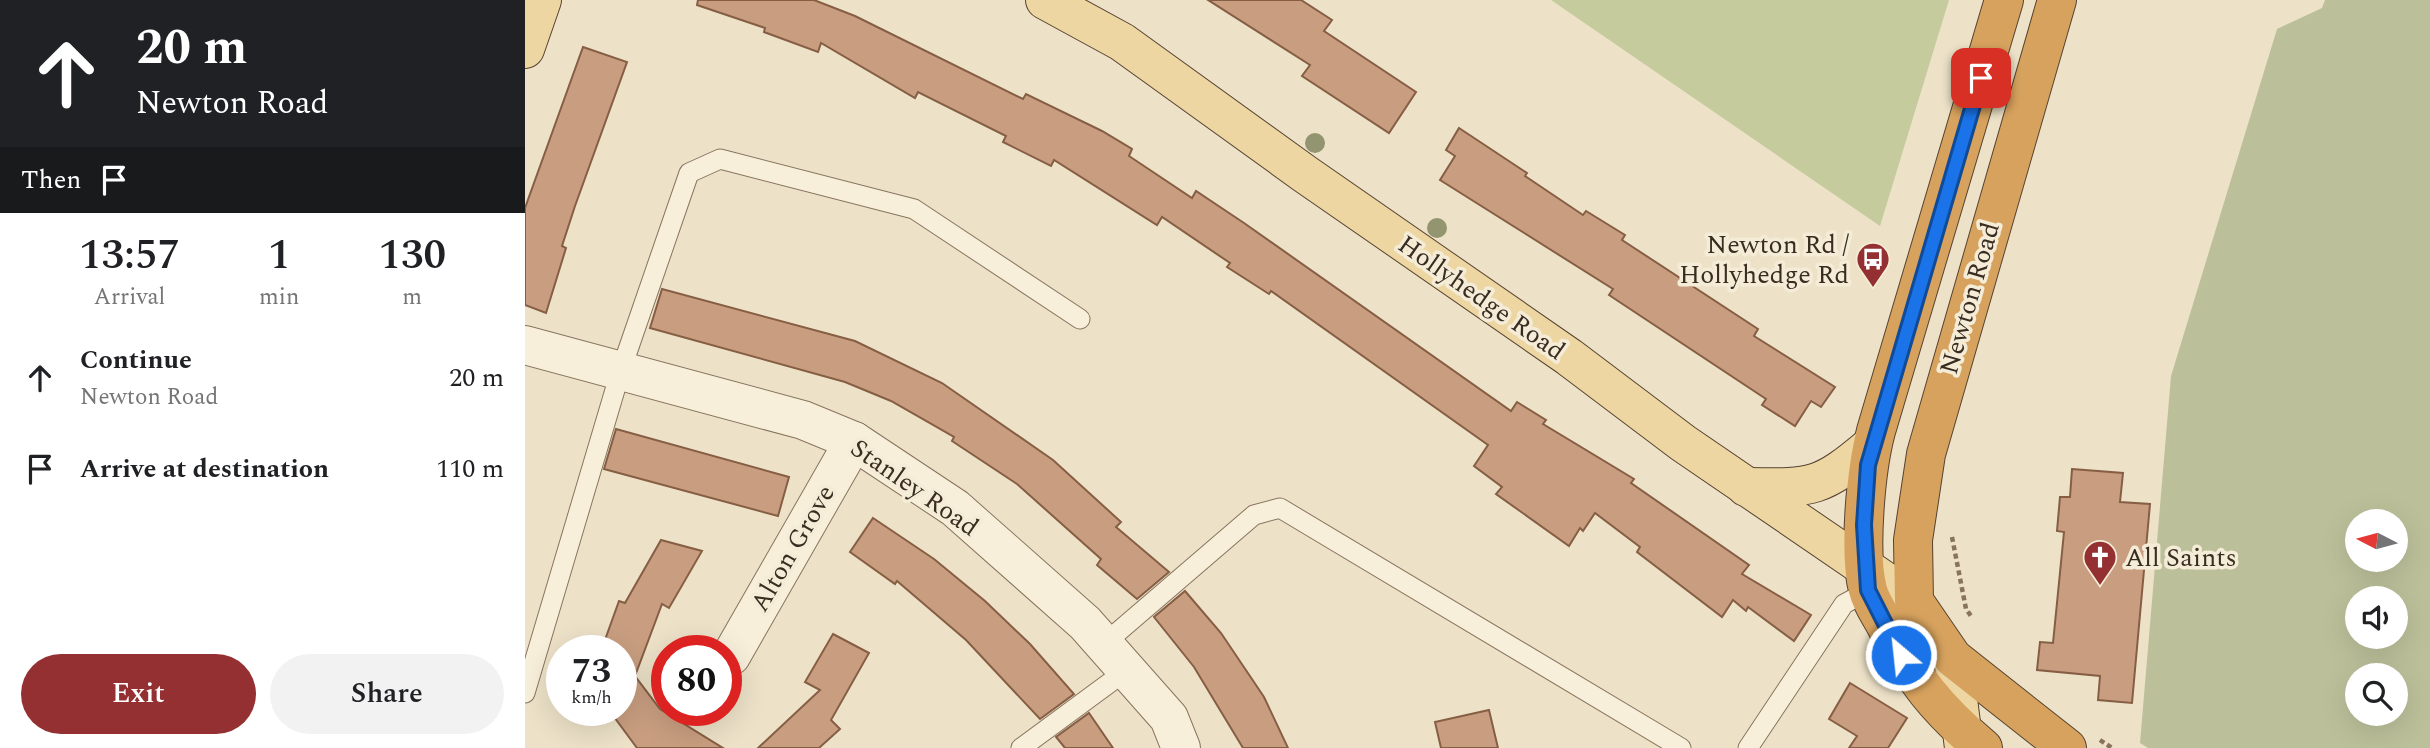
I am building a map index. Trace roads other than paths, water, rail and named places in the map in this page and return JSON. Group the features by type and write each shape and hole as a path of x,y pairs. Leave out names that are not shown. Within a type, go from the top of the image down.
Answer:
{"highway":[{"name":"Newton Road","path":"1867,579 1864,525 1872,445 2004,0"},
{"name":"Newton Road","path":"1914,601 1913,540 1926,454 2057,0"},
{"path":"1867,579 1913,678 1970,742"},
{"path":"1914,601 1953,658 2082,743"}],"main road":[{"path":"525,49 542,0"},
{"name":"Hollyhedge Road","path":"1045,0 1122,42 1304,174 1569,357 1867,579 1914,601"},
{"path":"1746,487 1813,485 1838,473 1872,445"},
{"path":"1953,658 1970,742"}],"street":[{"name":"Stanley Road","path":"525,345 620,373 803,420 854,441 955,508 1116,657 1169,718 1181,748"},
{"name":"Alton Grove","path":"742,635 854,441"}],"lane":[{"path":"525,693 620,373 689,173 720,159 914,209 1080,319"},
{"path":"1021,748 1116,657 1254,515 1280,508 1681,748"},
{"path":"1748,748 1844,604 1867,579"}],"place":[{"name":"Newton Rd / Hollyhedge Rd","path":"1873,289"},
{"name":"All Saints","path":"2100,587"}]}
